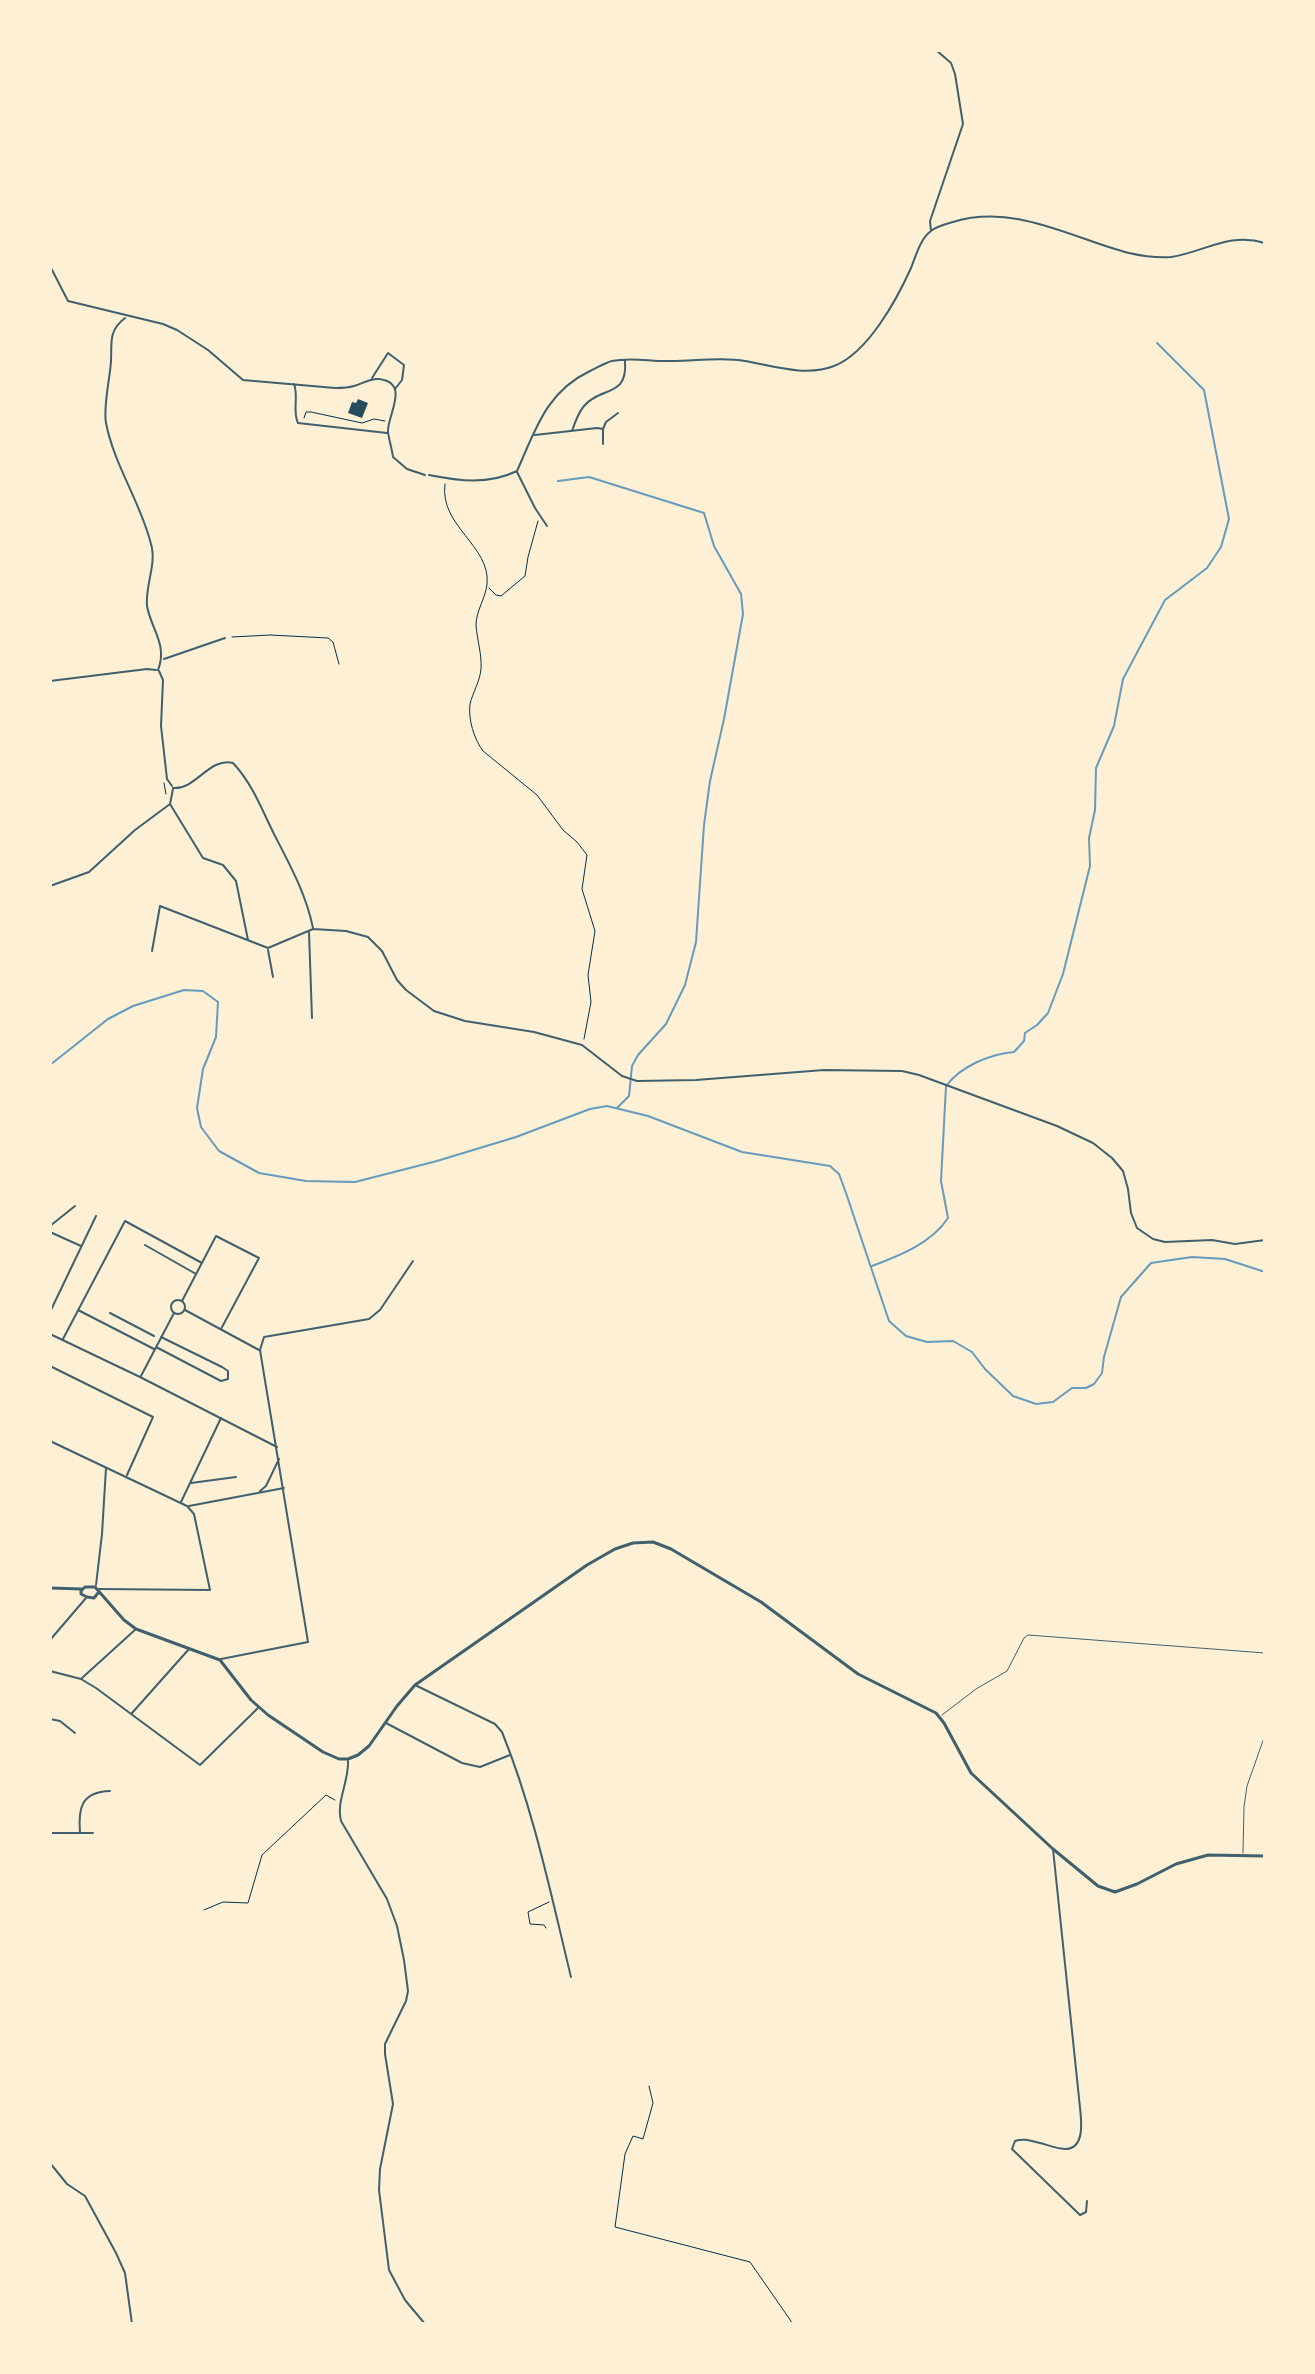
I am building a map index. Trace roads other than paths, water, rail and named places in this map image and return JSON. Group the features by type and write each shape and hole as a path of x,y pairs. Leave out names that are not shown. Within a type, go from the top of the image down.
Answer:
{"street":[{"path":"931,231 930,221 963,124 951,63 936,50"},
{"path":"371,379 388,353 404,365 402,380 395,389 388,433 395,461 407,469 427,475 481,481 517,471 547,407 568,383 612,361 740,360 789,369 833,367 866,342 882,323 922,242 931,231 960,220 978,216 1011,218 1050,226 1129,253 1156,257 1173,257 1218,242 1250,239 1265,243"},
{"path":"50,266 68,301 177,330 208,350 243,380 350,388 371,379 383,380 395,389"},
{"path":"126,317 117,324 109,342 111,351 105,420 152,546 147,608 160,641 162,660 158,670 163,680 161,726 167,779 173,788 170,804 203,858 223,865 236,881 248,942"},
{"path":"572,431 585,404 620,385 625,378 625,360"},
{"path":"294,383 298,423 388,433"},
{"path":"603,444 606,422 618,413"},
{"path":"534,434 603,429"},
{"path":"517,471 547,526"},
{"path":"162,660 225,638"},
{"path":"50,681 158,670"},
{"path":"173,788 182,788 220,762 229,762 238,769 263,811 304,895 311,930 312,1018"},
{"path":"50,886 89,872 135,830 170,804"},
{"path":"152,951 160,906 268,948 311,930 346,931 368,937 382,951 397,980 434,1011 465,1021 534,1032 582,1045 622,1076 635,1080 696,1080 785,1072 872,1070 911,1073 1057,1126 1093,1143 1123,1171 1137,1228 1153,1239 1165,1242 1212,1240 1235,1244 1265,1240"},
{"path":"268,948 273,977"},
{"path":"50,1226 75,1206"},
{"path":"50,1312 96,1216"},
{"path":"62,1340 125,1221 202,1263"},
{"path":"50,1232 82,1246"},
{"path":"221,1329 259,1258 216,1236 182,1301 185,1310 260,1350"},
{"path":"145,1245 196,1274"},
{"path":"220,1660 308,1642 260,1350 264,1337 369,1319 380,1310 413,1261"},
{"path":"174,1313 172,1302 182,1301"},
{"path":"77,1310 221,1381 228,1379 228,1371 222,1367 161,1337"},
{"path":"174,1313 181,1314 185,1310"},
{"path":"110,1313 154,1336"},
{"path":"140,1377 174,1313"},
{"path":"50,1334 277,1447"},
{"path":"50,1366 153,1417 126,1476"},
{"path":"181,1503 221,1418"},
{"path":"50,1441 187,1506 194,1514 210,1590 82,1591 50,1588"},
{"path":"256,1493 266,1486 279,1458"},
{"path":"97,1591 106,1467"},
{"path":"190,1483 236,1477"},
{"path":"187,1506 284,1488"},
{"path":"97,1591 136,1629 220,1660 259,1707 277,1722 323,1752 339,1759 348,1759 364,1751 415,1685 595,1560 621,1547 648,1542 671,1549 758,1600 858,1674 940,1717 971,1773 1098,1886 1115,1892 1192,1858 1265,1856"},
{"path":"82,1591 87,1597"},
{"path":"50,1640 87,1597 97,1591"},
{"path":"81,1679 136,1629"},
{"path":"131,1714 190,1648"},
{"path":"50,1671 81,1679 200,1765 259,1707"},
{"path":"415,1685 495,1724 502,1732 540,1844 551,1902 571,1977"},
{"path":"50,1719 60,1721 75,1733"},
{"path":"385,1723 462,1763 480,1767 511,1754"},
{"path":"348,1759 349,1769 340,1803 341,1821 387,1899 397,1926 408,1991 385,2044 393,2104 379,2190 389,2270 405,2300 425,2324"},
{"path":"80,1833 81,1805 96,1793 110,1791"},
{"path":"50,1833 93,1833"},
{"path":"1053,1849 1081,2134 1080,2141 1073,2148 1065,2149 1022,2138 1015,2141 1012,2149 1080,2215 1086,2212 1087,2201"},
{"path":"50,2163 67,2184 85,2196 116,2253 125,2273 132,2324"}],"lane":[{"path":"940,1717 976,1689 1007,1671 1028,1635 1265,1653"},
{"path":"1243,1855 1247,1786 1265,1735"}],"waterway":[{"path":"872,1266 924,1242 948,1218 941,1181 946,1086 977,1062 1014,1052 1024,1041 1025,1033 1048,1013 1063,974 1090,866 1089,838 1095,810 1096,768 1114,726 1123,679 1165,600 1207,568 1221,547 1229,519 1204,390 1157,343"},
{"path":"558,481 589,477 704,513 714,546 741,594 743,614 710,781 696,942 685,985 666,1024 638,1055 632,1066 629,1096 617,1108"},
{"path":"50,1065 108,1019 133,1006 184,990 203,991 218,1002 216,1037 203,1069 197,1108 201,1127 219,1151 259,1173 306,1181 355,1182 437,1161 607,1106 648,1116 742,1152 830,1166 839,1174 889,1321 906,1336 927,1342 953,1341 972,1352 1013,1396 1036,1404 1053,1402 1072,1388 1086,1388 1094,1384 1102,1373 1121,1297 1151,1263 1192,1257 1225,1259 1265,1272"}]}
